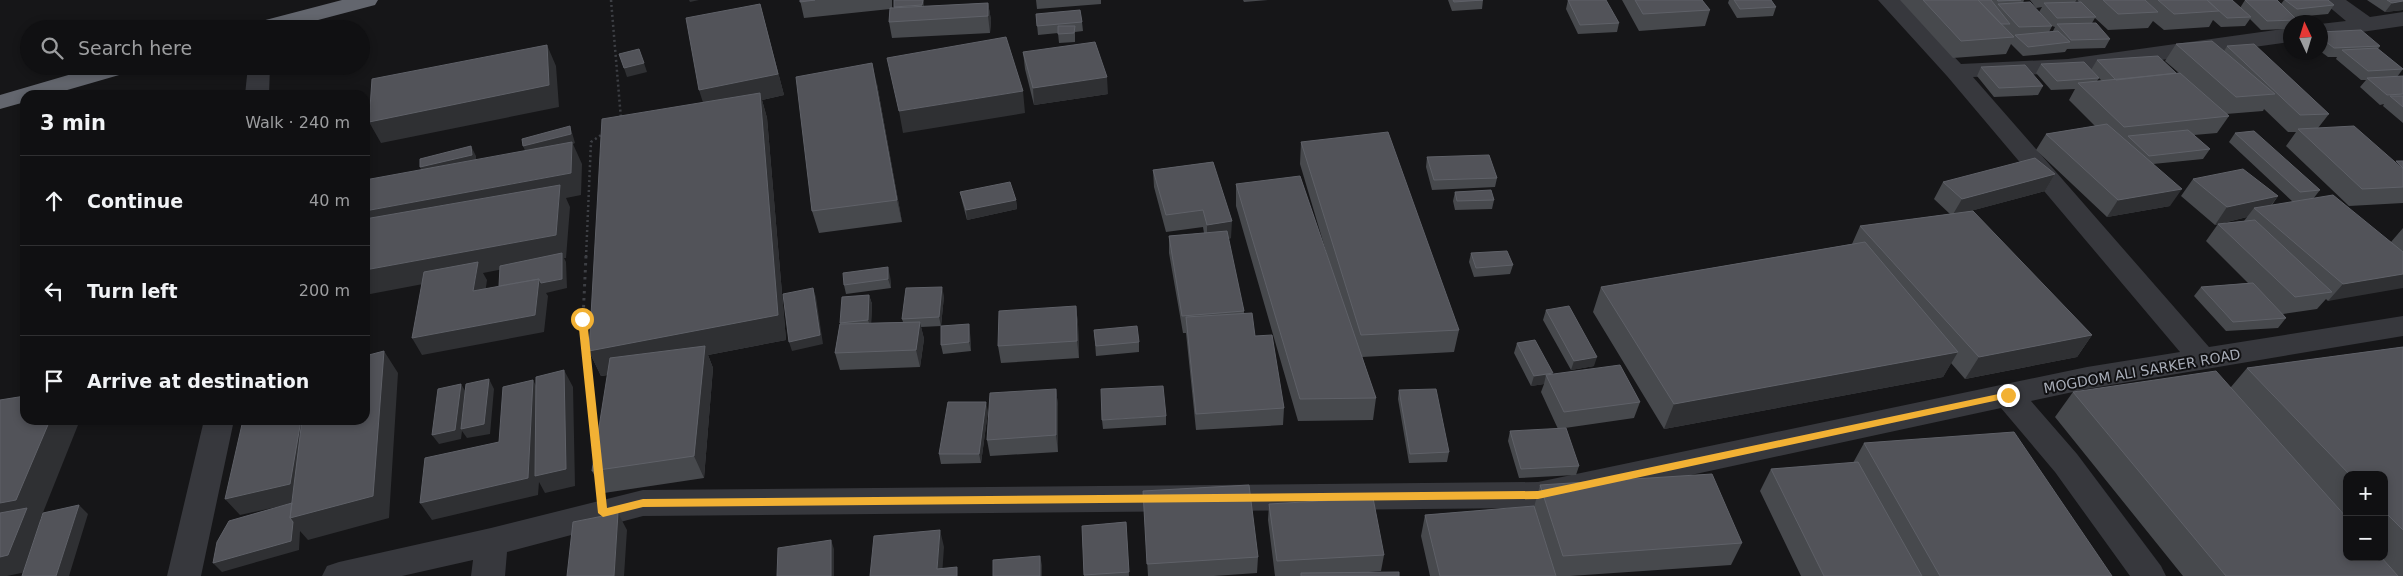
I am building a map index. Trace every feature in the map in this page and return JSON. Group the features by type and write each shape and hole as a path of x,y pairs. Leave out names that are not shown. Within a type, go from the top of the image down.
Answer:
{"highway":[{"path":"291,20 367,0"},
{"path":"42,90 94,75"},
{"path":"0,102 20,96"}],"street":[{"path":"1889,0 1955,71 2203,359"},
{"path":"2332,0 2366,24"},
{"path":"2328,30 2403,19"},
{"path":"1955,71 2068,66 2283,36"},
{"path":"257,90 258,75"},
{"name":"MOGDOM ALI SARKER ROAD","path":"339,576 491,542 643,503 1538,495 2087,378 2403,326"},
{"path":"2008,395 2066,463 2149,576"},
{"path":"184,576 218,425"},
{"path":"488,576 491,542"}],"path":[{"path":"611,0 621,123"},
{"path":"597,455 582,319 591,142 606,132"}],"building":[{"path":"894,0 923,0 922,5 894,7"},
{"path":"1453,0 1483,0 1454,2"},
{"path":"1568,0 1606,0 1619,23 1580,25"},
{"path":"1635,0 1702,0 1710,10 1643,14"},
{"path":"1734,0 1771,0 1776,7 1740,9"},
{"path":"1923,0 1978,0 2014,37 1961,41"},
{"path":"1978,0 1991,0 2010,24 2001,24"},
{"path":"2103,0 2145,0 2158,12 2118,14"},
{"path":"2158,0 2207,0 2219,11 2174,14"},
{"path":"2207,0 2232,0 2251,17 2227,18"},
{"path":"2245,0 2277,0 2292,15 2283,15 2283,20 2267,21"},
{"path":"2285,0 2328,0 2334,5 2297,9"},
{"path":"2387,0 2403,0 2403,1 2392,3"},
{"path":"2030,2 2052,26 2019,27 1998,4"},
{"path":"2081,2 2096,17 2057,18 2044,3"},
{"path":"988,3 988,16 889,22 890,8"},
{"path":"760,4 778,74 699,90 686,18"},
{"path":"1080,10 1082,22 1037,26 1036,14"},
{"path":"2096,23 2110,39 2071,40 2057,24"},
{"path":"1058,26 1075,26 1074,33 1058,34"},
{"path":"2361,30 2380,46 2334,48 2328,43 2328,32"},
{"path":"2058,31 2070,42 2028,47 2015,35"},
{"path":"1006,37 1023,91 899,111 887,58"},
{"path":"2212,41 2275,94 2236,97 2176,44"},
{"path":"1095,42 1107,77 1033,88 1023,52"},
{"path":"2254,44 2329,114 2300,115 2227,46"},
{"path":"547,45 549,85 370,122 372,79"},
{"path":"2377,48 2403,69 2368,71 2342,50"},
{"path":"639,49 644,63 624,68 619,54"},
{"path":"2158,56 2176,73 2116,80 2097,60"},
{"path":"2084,62 2099,78 2057,81 2041,64"},
{"path":"872,63 897,200 812,211 796,77"},
{"path":"2025,65 2043,86 1999,88 1981,67"},
{"path":"2180,73 2229,116 2124,127 2078,83"},
{"path":"2403,76 2403,94 2387,95 2367,78"},
{"path":"760,93 778,315 589,351 602,119"},
{"path":"2390,96 2403,96 2403,107"},
{"path":"2107,124 2182,189 2118,200 2046,134"},
{"path":"570,126 571,134 523,146 522,139"},
{"path":"2354,126 2403,169 2403,187 2362,189 2298,129"},
{"path":"2188,130 2210,149 2149,156 2128,136"},
{"path":"2254,131 2320,190 2300,192 2235,133"},
{"path":"1388,132 1459,330 1361,335 1301,142"},
{"path":"572,142 571,173 370,210 370,179"},
{"path":"471,146 472,155 420,167 420,159"},
{"path":"1489,155 1497,178 1434,180 1427,157"},
{"path":"2035,158 2055,174 1962,199 1943,182"},
{"path":"2396,161 2403,161 2403,168"},
{"path":"1213,162 1232,221 1207,225 1203,210 1166,215 1153,170"},
{"path":"2243,169 2278,196 2227,207 2193,179"},
{"path":"1300,176 1376,398 1300,399 1236,184"},
{"path":"1010,182 1016,200 966,210 960,192"},
{"path":"560,185 556,235 370,269 370,218"},
{"path":"1491,190 1494,200 1457,201 1455,192"},
{"path":"2333,195 2403,252 2403,274 2343,284 2254,208"},
{"path":"1973,211 2092,335 1979,357 1860,226"},
{"path":"2255,220 2332,292 2295,297 2218,224"},
{"path":"1227,231 1244,311 1182,316 1169,236"},
{"path":"1865,242 1958,352 1674,404 1601,287"},
{"path":"1507,251 1513,265 1476,268 1471,253"},
{"path":"562,253 562,279 541,283 539,279 499,286 500,266"},
{"path":"478,262 473,291 539,279 535,315 412,338 424,272"},
{"path":"888,267 888,279 844,285 843,273"},
{"path":"2253,283 2286,318 2233,322 2201,287"},
{"path":"942,287 939,317 902,319 906,288"},
{"path":"813,288 820,335 789,342 783,294"},
{"path":"869,295 868,320 840,323 842,297"},
{"path":"1076,306 1077,341 998,346 999,311"},
{"path":"1569,306 1597,357 1574,361 1546,310"},
{"path":"1252,313 1255,336 1272,335 1284,408 1196,414 1186,317"},
{"path":"920,322 916,350 835,353 840,324"},
{"path":"969,324 969,342 941,345 941,326"},
{"path":"1137,326 1139,342 1096,346 1094,330"},
{"path":"1535,340 1553,373 1534,376 1517,343"},
{"path":"705,346 694,456 592,471 610,358"},
{"path":"2403,347 2403,530 2388,515 2388,471 2346,471 2247,368"},
{"path":"384,351 373,496 290,518 301,425 370,425 370,355"},
{"path":"1620,365 1640,402 1564,412 1546,375"},
{"path":"564,370 566,469 535,476 536,377"},
{"path":"2216,371 2343,514 2343,561 2385,561 2398,576 2226,576 2073,392"},
{"path":"489,379 484,424 461,429 466,384"},
{"path":"533,380 528,478 420,503 425,458 499,442 503,387"},
{"path":"461,384 455,430 432,435 438,389"},
{"path":"1163,386 1166,416 1102,420 1101,389"},
{"path":"1056,389 1056,435 987,440 990,393"},
{"path":"1436,389 1449,452 1410,454 1399,390"},
{"path":"20,397 20,425 48,425 16,500 0,503 0,400"},
{"path":"948,402 986,402 979,454 939,454"},
{"path":"242,425 300,425 290,484 225,499"},
{"path":"1566,428 1579,466 1521,469 1510,431"},
{"path":"2014,432 2112,576 1940,576 1864,443"},
{"path":"1858,462 1922,576 1824,576 1771,469"},
{"path":"1712,474 1742,543 1563,556 1540,485"},
{"path":"1249,485 1258,557 1147,564 1143,491"},
{"path":"1373,498 1384,555 1277,561 1269,504"},
{"path":"292,503 290,518 293,522 291,541 213,563 217,542 229,521"},
{"path":"79,505 56,576 22,576 43,513"},
{"path":"1534,506 1556,576 1440,576 1425,515"},
{"path":"27,508 8,555 0,557 0,513"},
{"path":"618,513 614,576 567,576 573,522"},
{"path":"1126,522 1129,572 1084,575 1082,526"},
{"path":"940,530 937,569 957,567 957,576 870,576 874,536"},
{"path":"831,540 831,576 777,576 778,548"},
{"path":"1040,556 1040,576 993,576 993,560"},
{"path":"1399,572 1399,576 1301,576 1301,573"}],"route":[{"path":"582,319 603,513 643,503 1538,495 2008,395"}]}
